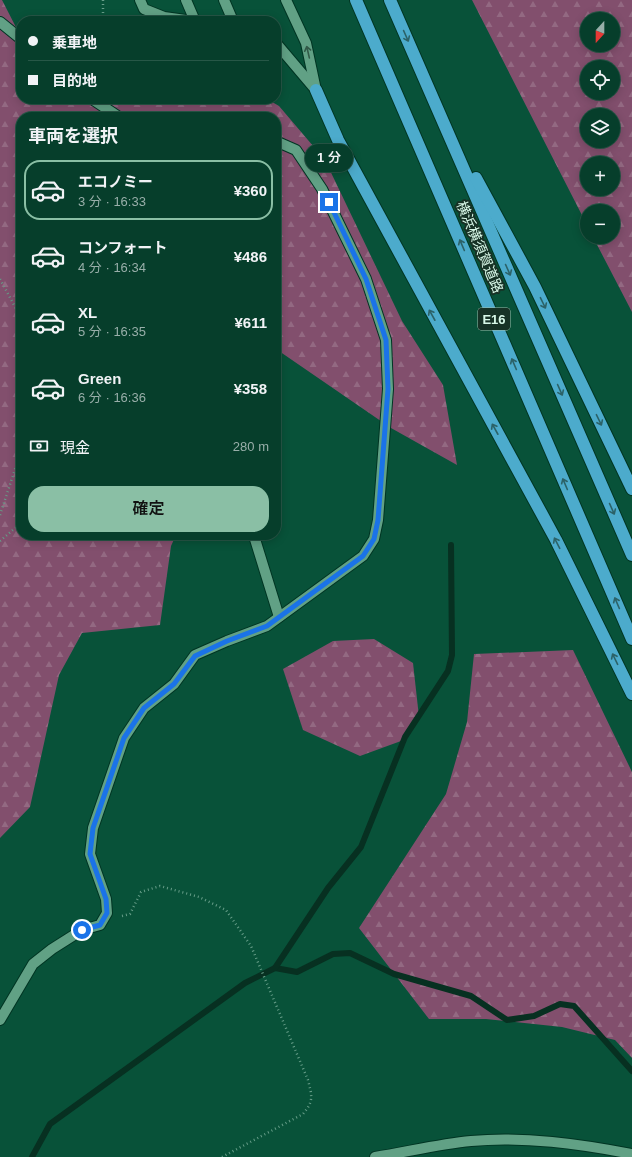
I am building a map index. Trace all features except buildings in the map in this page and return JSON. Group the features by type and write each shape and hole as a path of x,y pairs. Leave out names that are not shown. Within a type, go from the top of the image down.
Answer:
{"highway":[{"name":"横浜横須賀道路","path":"356,0 632,639"},
{"name":"横浜横須賀道路","path":"390,0 632,555"},
{"path":"316,90 342,147 556,540 632,694"},
{"path":"438,109 535,287 632,489"}],"street":[{"path":"140,0 144,9 162,16"},
{"path":"186,0 192,16"},
{"path":"224,0 232,16"},
{"path":"286,0 306,43 316,90"},
{"path":"0,22 16,35"},
{"path":"281,50 316,90"},
{"path":"100,104 112,112"},
{"path":"0,1020 33,964 82,930 100,925 107,913 106,899 90,854 93,828 124,738 144,708 174,684 195,656 227,641 267,626 363,556 374,539 378,520 388,389 386,340 366,279 322,189 296,150 281,143"},
{"path":"255,540 278,617"},
{"path":"375,1157 471,1141 534,1141 600,1148 632,1154"}],"path":[{"path":"103,0 104,16"},
{"path":"0,279 16,309"},
{"path":"0,515 16,466"},
{"path":"0,541 16,527"},
{"path":"103,919 130,914 141,892 160,886 199,897 226,910 251,946 308,1080 312,1097 309,1106 303,1114 222,1157"}],"green space":[{"path":"0,0 2,0 16,27 16,104 276,104 279,106 325,160 402,321 443,385 457,465 391,428 281,352 281,112 16,112 16,540 174,540 171,546 160,625 82,633 59,675 30,807 0,838"},
{"path":"472,0 632,0 632,312 597,244 620,244 620,204 580,204 580,211"},
{"path":"374,639 413,663 419,717 401,741 360,756 303,730 283,669 333,641"},
{"path":"573,650 632,772 632,1058 615,1040 562,1027 486,1019 429,1019 359,928 446,794 467,722 474,654"}],"waterway":[{"path":"32,1157 50,1124 245,983 275,968 328,888 361,847 405,737 448,671 452,655 451,545"},
{"path":"275,968 297,972 333,954 350,953 394,974 471,996 507,1020 534,1016 560,1004 574,1006 632,1071"}],"route":[{"path":"82,930 100,925 107,913 106,899 90,854 93,828 124,738 144,708 174,684 195,656 227,641 267,626 363,556 374,539 378,520 388,389 386,340 366,279 329,202"}]}
